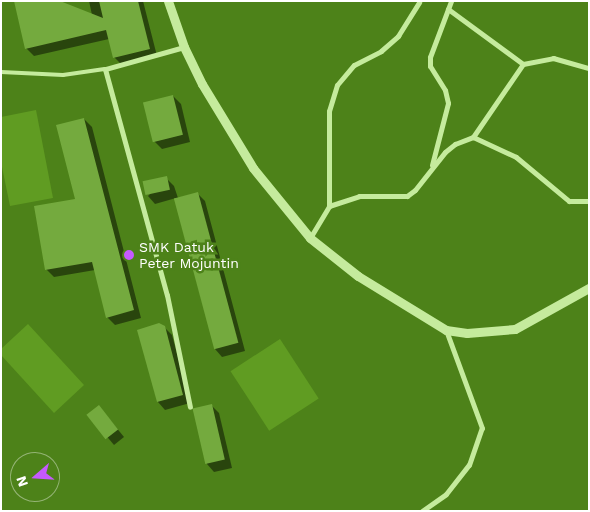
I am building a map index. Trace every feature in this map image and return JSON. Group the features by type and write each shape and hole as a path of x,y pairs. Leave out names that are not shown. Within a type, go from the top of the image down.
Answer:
{"street":[{"path":"168,1 184,47 219,115 253,168 310,238 358,276 446,330 487,334 515,329 589,288"},
{"path":"431,167 448,103 445,90 430,66 430,57 451,1"},
{"path":"310,238 329,206 329,111 337,85 354,65 381,51 398,36 419,2"},
{"path":"448,9 523,64"},
{"path":"184,47 105,69 167,295 190,407"},
{"path":"329,206 359,196 407,196 415,190 431,167 455,144 473,137 523,64 553,58 589,68"},
{"path":"473,137 516,157 569,201 589,201"},
{"path":"422,511 446,494 469,465 482,428 446,330"}],"lane":[{"path":"1,72 64,74 105,69"}],"green space":[{"path":"36,110 53,198 10,206 1,162 1,117"},
{"path":"28,324 84,385 54,413 1,355 1,349"},
{"path":"280,339 319,399 269,431 231,371"}],"building":[{"path":"14,1 60,1 103,18 99,1 138,1 150,49 113,58 106,30 25,49"},
{"path":"173,95 183,135 153,142 143,102"},
{"path":"84,118 134,310 106,318 92,262 45,270 34,206 75,199 56,125"},
{"path":"167,176 170,190 145,195 143,181"},
{"path":"198,192 238,343 214,349 174,198"},
{"path":"159,323 165,326 183,395 157,402 137,330"},
{"path":"212,404 225,460 205,464 193,408"},
{"path":"99,405 118,429 105,439 86,415"}],"place":[{"name":"SMK Datuk Peter Mojuntin","path":"129,255"}]}
